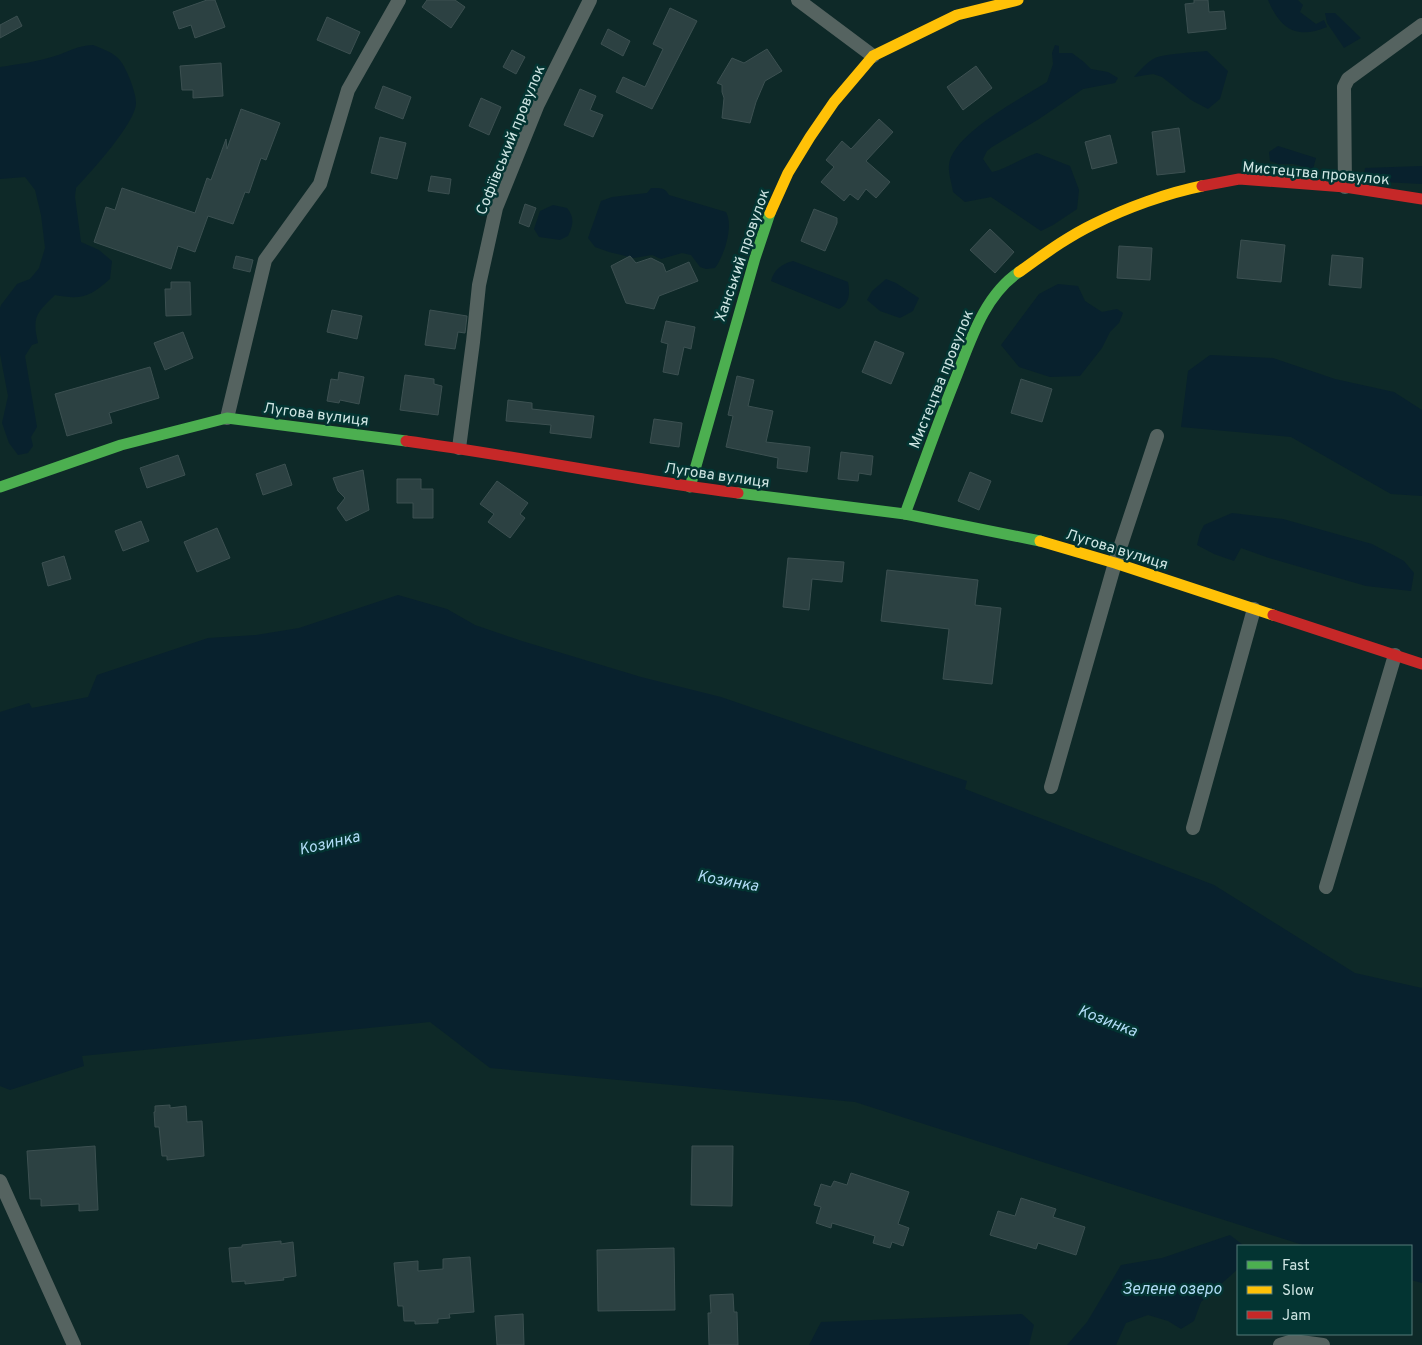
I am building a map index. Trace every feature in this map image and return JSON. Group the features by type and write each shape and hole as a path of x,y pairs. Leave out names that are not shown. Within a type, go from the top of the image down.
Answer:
{"street":[{"path":"227,418 265,260 320,184 348,90 399,0"},
{"name":"Софіївський провулок","path":"459,448 479,285 496,208 538,104 590,0"},
{"path":"798,0 873,56"},
{"name":"Ханський провулок","path":"690,487 734,328 770,213 788,173 810,137 834,102 873,56 957,15 1018,0"},
{"path":"1345,187 1344,87 1348,79 1422,25"},
{"name":"Мистецтва провулок","path":"905,514 975,330 996,293 1010,278 1066,240 1094,224 1183,190 1239,179 1345,187 1422,199"},
{"name":"Лугова вулиця","path":"0,486 120,446 227,418 459,448 690,487 905,514 1043,542 1115,563 1422,664"},
{"path":"1051,787 1115,563 1157,436"},
{"path":"1193,828 1254,609"},
{"path":"1326,887 1395,655"},
{"path":"0,1181 74,1345"},
{"path":"1280,1345 1294,1341 1323,1345"}],"water":[{"path":"1268,0 1298,0 1303,5 1300,12 1316,24 1324,20 1327,27 1306,32 1290,29 1278,18"},
{"path":"1325,13 1335,13 1361,38 1344,48 1327,23"},
{"path":"93,45 112,53 123,64 134,90 136,100 134,112 121,135 76,188 75,197 81,242 99,250 112,261 110,279 97,290 85,296 55,295 37,316 35,327 38,343 32,345 25,356 37,427 31,437 33,446 28,453 18,455 9,443 2,423 8,396 0,354 0,308 17,284 30,279 39,268 45,248 41,215 35,190 25,177 0,179 0,67 41,60"},
{"path":"1055,45 1059,46 1059,53 1072,53 1091,69 1108,72 1118,78 1115,83 1083,89 987,151 983,159 992,172 1037,153 1070,166 1079,190 1077,209 1041,231 991,197 965,202 953,192 949,165 953,153 975,129 1047,82 1053,64 1052,53"},
{"path":"1207,51 1228,71 1220,99 1208,109 1191,100 1162,77 1153,74 1134,77 1146,64 1155,58 1173,54"},
{"path":"1278,146 1316,158 1313,169 1270,161 1269,152"},
{"path":"1422,166 1422,184 1363,181 1365,168"},
{"path":"651,188 662,188 669,195 726,212 729,225 727,241 722,256 715,268 706,269 700,267 691,255 682,253 661,259 652,255 634,258 595,247 588,238 601,201 612,197 647,193"},
{"path":"553,205 567,208 572,218 572,225 568,236 560,240 539,237 534,229 540,211"},
{"path":"793,261 848,282 849,294 843,307 839,309 771,281 774,273 779,268"},
{"path":"886,279 896,283 919,298 913,311 900,318 880,311 867,300 872,291"},
{"path":"1058,284 1078,286 1085,301 1102,312 1117,309 1123,313 1119,323 1110,332 1102,348 1080,376 1050,377 1019,367 1001,345 1039,294"},
{"path":"1210,355 1273,358 1335,379 1394,392 1422,410 1422,496 1391,494 1291,437 1181,427 1188,371"},
{"path":"1232,513 1283,519 1372,544 1404,561 1414,573 1411,591 1366,586 1241,548 1234,561 1214,554 1197,545 1204,525"},
{"name":"Козинка","path":"398,595 447,609 475,625 522,641 641,677 721,697 967,781 965,789 1214,885 1355,973 1422,988 1422,1283 1412,1280 1412,1245 1303,1245 855,1102 490,1068 430,1022 82,1056 84,1066 10,1090 0,1086 0,712 29,703 32,708 88,697 97,675 208,638 256,635 299,628"},
{"name":"Зелене озеро","path":"1230,1235 1243,1245 1237,1245 1237,1270 1201,1302 1194,1321 1181,1329 1168,1321 1148,1315 1126,1323 1116,1345 1067,1345 1087,1322 1121,1265 1162,1258"},
{"path":"1022,1314 1034,1325 1029,1345 809,1345 821,1322"}],"building":[{"path":"207,0 215,0 225,27 195,38 191,25 179,29 173,12"},
{"path":"427,0 455,0 465,7 451,28 422,7"},
{"path":"1194,0 1208,0 1209,12 1224,11 1226,29 1188,33 1185,4 1194,3"},
{"path":"670,8 697,21 652,109 616,92 623,77 645,87 663,49 653,44"},
{"path":"17,16 22,26 0,38 0,25"},
{"path":"327,17 360,32 350,54 317,40"},
{"path":"608,29 630,41 623,56 601,44"},
{"path":"767,49 782,71 765,81 750,123 722,118 724,98 722,85 717,83 732,58 744,63"},
{"path":"512,50 525,57 516,74 503,67"},
{"path":"221,63 223,96 193,98 193,90 182,90 180,66"},
{"path":"976,66 992,88 963,110 947,87"},
{"path":"383,86 411,97 403,119 375,108"},
{"path":"580,89 596,96 590,110 603,115 593,137 564,125"},
{"path":"481,98 501,107 489,135 469,126"},
{"path":"241,109 280,123 266,160 261,158 249,193 245,192 233,224 208,216 195,252 178,246 171,269 94,242 106,207 115,210 122,188 195,213 207,178 211,180 226,139 227,149"},
{"path":"879,119 893,132 866,161 890,182 876,198 866,189 858,200 850,194 844,201 821,182 834,167 826,160 842,141 851,149"},
{"path":"1179,128 1185,172 1157,175 1152,132"},
{"path":"1110,135 1117,163 1092,169 1085,142"},
{"path":"380,137 406,143 397,179 371,173"},
{"path":"431,176 451,179 449,194 428,191"},
{"path":"525,204 536,208 529,227 519,223"},
{"path":"814,209 837,218 837,223 825,251 801,241"},
{"path":"990,229 1014,252 995,273 970,250"},
{"path":"1241,240 1285,245 1281,282 1237,278"},
{"path":"1119,246 1152,248 1150,280 1117,278"},
{"path":"1332,255 1363,258 1361,288 1329,285"},
{"path":"236,256 253,260 250,272 233,268"},
{"path":"630,256 636,263 651,258 663,264 666,272 689,262 698,281 659,296 654,309 626,303 611,266"},
{"path":"171,282 190,282 191,315 166,316 165,289 171,289"},
{"path":"332,310 362,316 357,339 327,332"},
{"path":"430,310 467,316 465,333 458,332 455,349 425,345"},
{"path":"666,321 695,327 691,349 684,347 678,375 663,372 668,344 661,342"},
{"path":"183,332 193,358 165,370 154,343"},
{"path":"875,341 904,353 891,384 862,372"},
{"path":"150,367 159,398 109,413 112,423 67,436 55,394"},
{"path":"339,372 364,377 359,404 340,400 339,403 327,401 331,379 338,380"},
{"path":"405,375 434,379 434,384 442,386 438,415 400,410"},
{"path":"737,376 754,380 748,406 773,411 766,442 810,447 807,472 777,468 778,458 726,447 733,416 728,415"},
{"path":"1021,379 1052,389 1042,422 1011,413"},
{"path":"508,400 532,403 532,409 594,416 591,438 550,433 551,425 506,421"},
{"path":"654,419 682,423 679,447 650,443"},
{"path":"841,452 873,456 871,475 859,473 858,481 838,479"},
{"path":"178,455 185,475 147,488 140,468"},
{"path":"285,464 292,485 263,495 256,474"},
{"path":"363,470 369,510 346,521 337,508 345,498 338,491 333,478"},
{"path":"970,472 991,481 979,510 958,501"},
{"path":"397,479 421,479 421,489 433,489 433,518 413,518 413,503 397,503"},
{"path":"497,481 528,503 520,514 525,518 510,538 488,522 494,514 480,504"},
{"path":"141,521 149,541 123,551 115,531"},
{"path":"217,528 230,558 197,572 184,542"},
{"path":"64,556 71,579 48,586 42,563"},
{"path":"788,558 844,562 842,582 812,579 809,610 783,607"},
{"path":"887,570 978,580 975,605 1001,608 992,684 943,679 949,629 881,621"},
{"path":"170,1105 170,1108 186,1106 187,1122 202,1121 204,1156 167,1160 167,1156 162,1156 159,1127 155,1127 154,1112 155,1106"},
{"path":"95,1146 98,1210 79,1211 79,1204 41,1206 41,1199 30,1199 27,1151"},
{"path":"692,1146 733,1146 732,1206 691,1205"},
{"path":"851,1173 909,1192 898,1224 909,1228 903,1246 892,1242 890,1248 873,1243 875,1236 832,1223 831,1228 816,1223 821,1207 814,1205 821,1184 831,1187 834,1181 847,1185"},
{"path":"1021,1198 1056,1209 1053,1217 1085,1227 1076,1255 1038,1243 1036,1249 990,1235 998,1211 1015,1216"},
{"path":"281,1241 281,1244 293,1242 296,1276 283,1278 284,1280 245,1284 245,1281 232,1282 229,1248"},
{"path":"674,1248 675,1310 598,1311 597,1250"},
{"path":"470,1257 474,1312 449,1314 450,1318 438,1319 438,1323 415,1324 415,1321 404,1321 403,1306 398,1306 394,1263 418,1261 418,1271 443,1269 443,1259"},
{"path":"733,1294 734,1312 737,1312 738,1345 709,1345 708,1313 711,1313 710,1295"},
{"path":"523,1314 524,1345 497,1345 495,1316"}],"traffic: fast":[{"path":"690,487 755,258 770,213"},
{"path":"905,514 978,323 995,295 1006,282 1019,272"},
{"path":"0,487 121,445 227,418 406,441"},
{"path":"738,493 905,514 1040,541"}],"traffic: slow":[{"path":"770,213 788,173 810,137 834,102 873,56 957,15 1018,0"},
{"path":"1019,272 1065,240 1106,218 1161,197 1202,186"},
{"path":"1040,541 1115,563 1273,615"}],"traffic: jam":[{"path":"1202,186 1239,179 1345,187 1422,199"},
{"path":"406,441 738,493"},
{"path":"1273,615 1422,664"}]}
